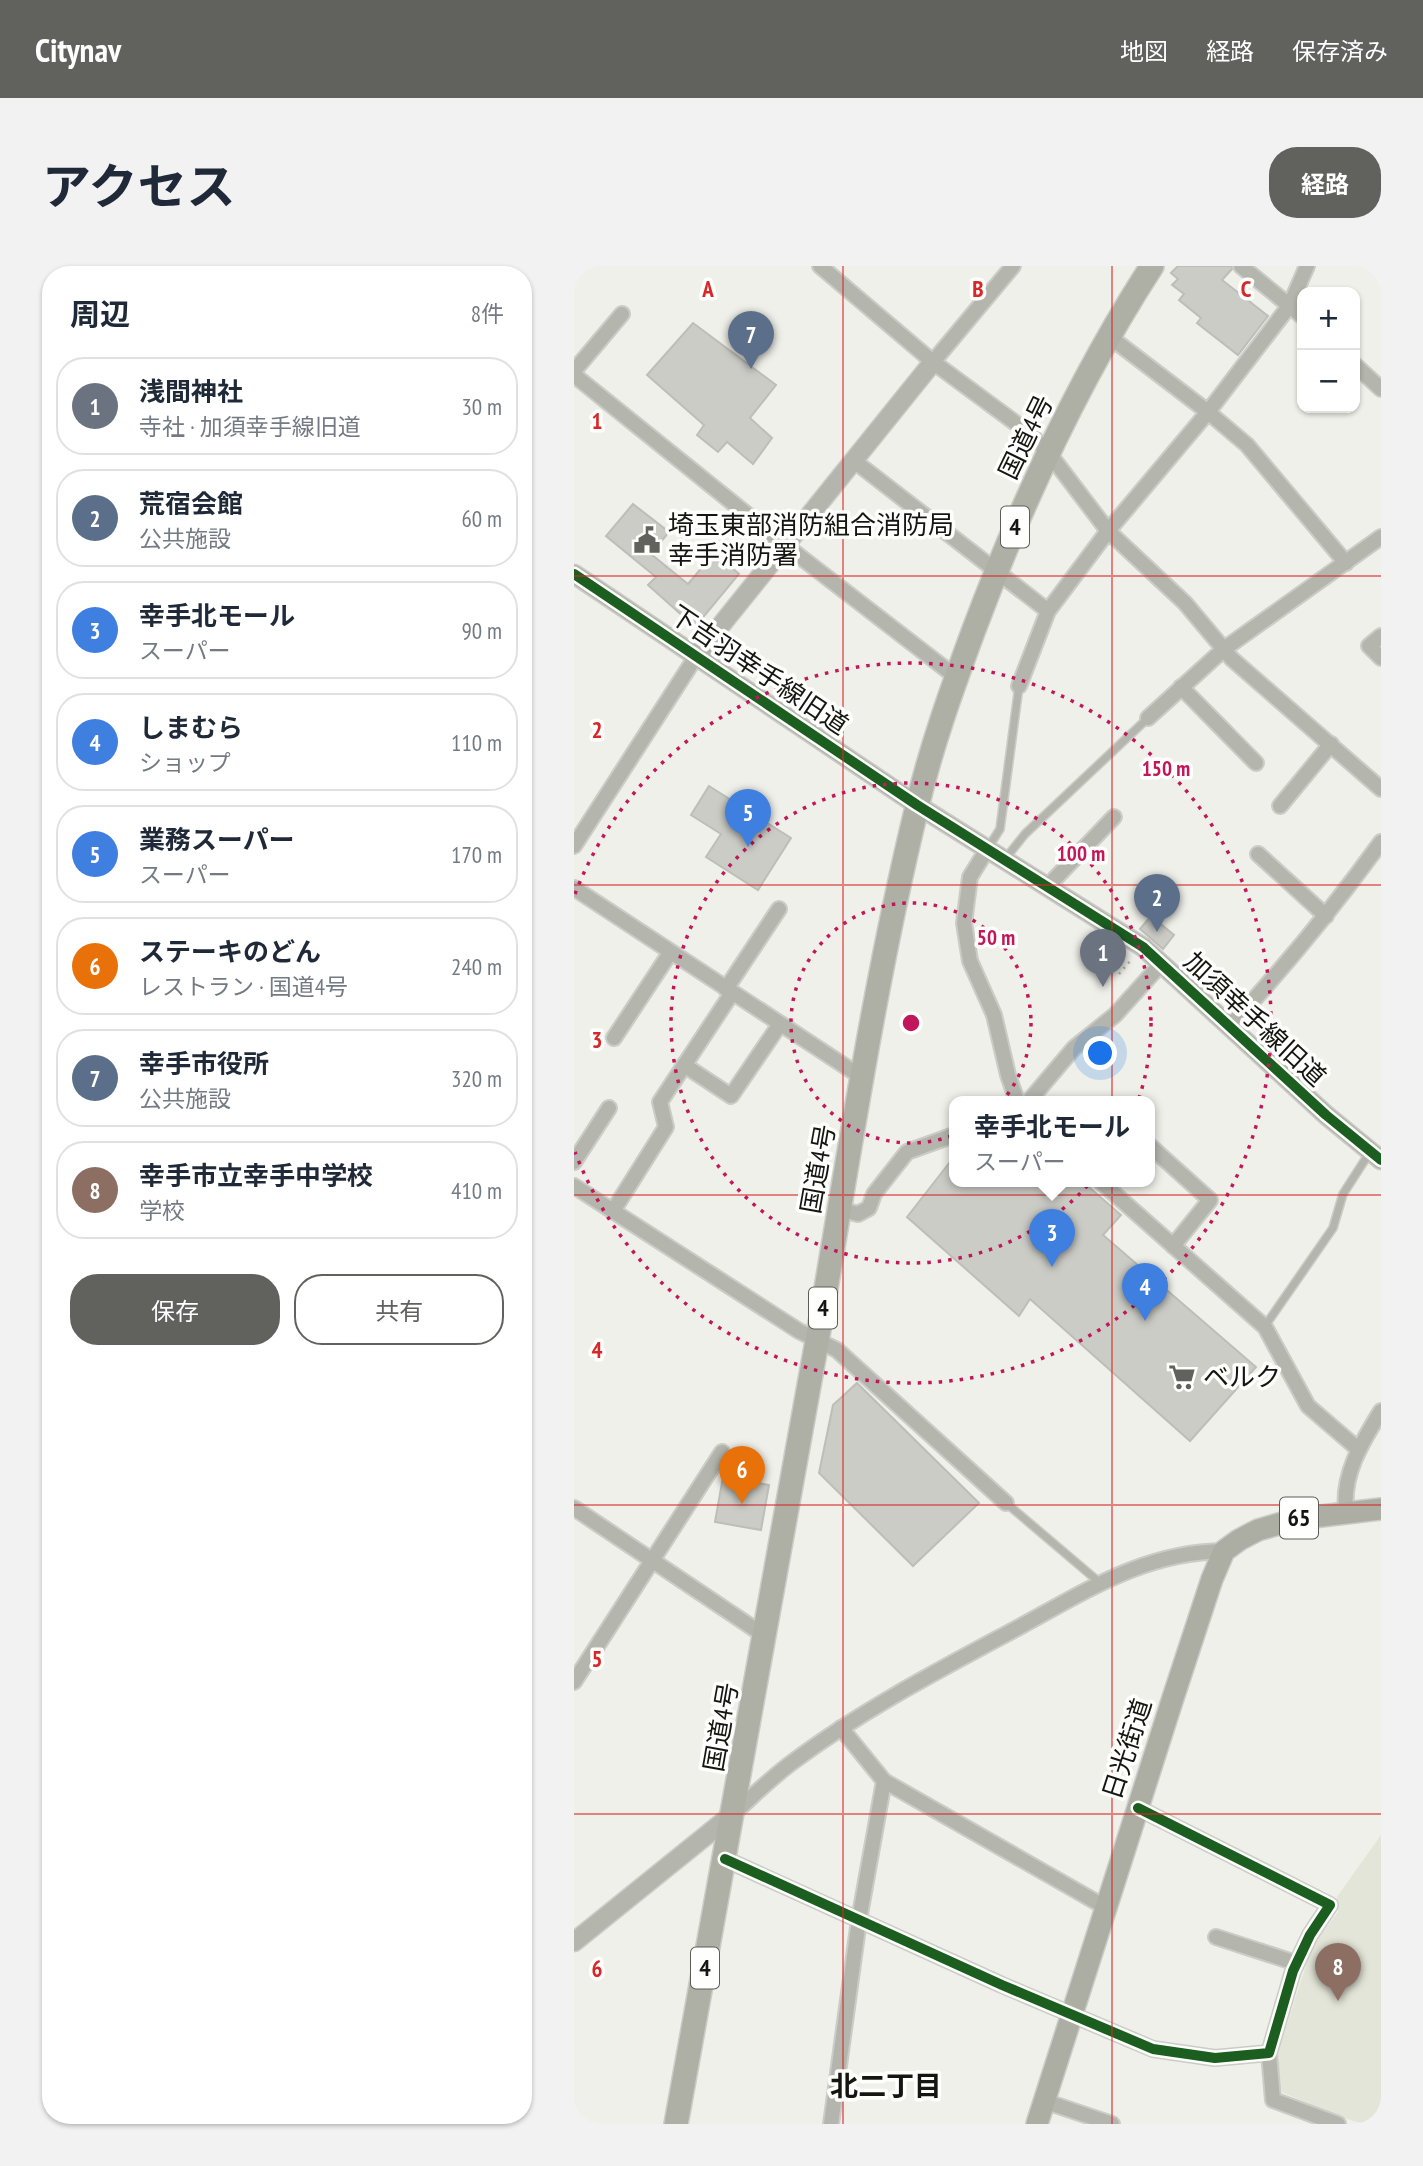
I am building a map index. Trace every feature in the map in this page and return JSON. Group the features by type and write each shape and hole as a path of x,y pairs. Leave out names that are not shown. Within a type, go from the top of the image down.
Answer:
{"highway":[{"name":"国道4号","path":"676,2124 734,1812 863,1077 917,804 956,677 996,570 1048,452 1152,266"}],"main road":[{"name":"65","path":"1224,1551 1239,1539 1258,1530 1296,1519 1346,1511 1381,1509"},
{"name":"日光街道","path":"1037,2124 1212,1579 1224,1551"}],"street":[{"path":"820,266 933,362 1025,430 1048,452 1108,531 1185,603 1224,649 1381,789"},
{"path":"574,846 697,655 1013,266"},
{"path":"1241,266 1297,312"},
{"path":"1019,685 1048,611 1108,531 1208,412 1290,306 1307,266"},
{"path":"622,314 574,373 785,545 956,677"},
{"path":"1110,337 1247,445 1346,563"},
{"path":"1360,370 1381,389"},
{"path":"853,460 1048,611"},
{"path":"1148,718 1224,649 1381,537"},
{"name":"下吉羽幸手線旧道","path":"574,574 917,804"},
{"path":"1381,636 1370,646 1381,657"},
{"path":"1181,687 1256,763"},
{"path":"1280,806 1331,744"},
{"name":"加須幸手線旧道","path":"917,804 1143,947 1326,1115 1376,1155"},
{"path":"1048,886 1114,817"},
{"path":"1229,1027 1326,916 1381,842"},
{"path":"988,848 970,877 964,923 970,961 994,1015 1015,1096"},
{"path":"1258,854 1326,916"},
{"path":"574,888 863,1077"},
{"path":"613,1211 666,1127 660,1102 779,909"},
{"path":"614,1038 670,953"},
{"path":"1033,1096 1073,1048 1115,1015 1161,964"},
{"path":"684,1065 731,1096 780,1024"},
{"path":"574,1162 609,1108"},
{"path":"839,1209 858,1214 869,1208 874,1194 907,1152 949,1137"},
{"path":"1155,1150 1210,1200 1173,1246"},
{"path":"574,1186 799,1331 837,1350 1006,1503"},
{"path":"1107,1187 1265,1327 1308,1406 1358,1449"},
{"path":"1346,1511 1345,1495 1358,1449 1381,1411"},
{"path":"574,1682 722,1451"},
{"path":"574,1508 765,1636"},
{"path":"574,1942 793,1762 841,1728 958,1659 1098,1582 1172,1555 1196,1551 1224,1551"},
{"path":"841,1728 884,1781 1105,1907"},
{"path":"831,2124 859,1920 884,1781"},
{"path":"1138,1808 1330,1905 1310,1935 1296,1964 1269,2053 1273,2100 1338,2124"},
{"path":"725,1859 1153,2049 1215,2058 1269,2053"},
{"path":"1216,1937 1296,1964"},
{"path":"1044,2101 1112,2124"}],"lane":[{"path":"988,848 1000,828 1019,685"},
{"path":"1005,859 1025,834 1148,718"},
{"path":"1265,1327 1333,1228 1343,1194 1376,1155"},
{"path":"1006,1503 1098,1582"}],"shaded area":[{"path":"1381,1835 1381,2124 1364,2124 1331,2114 1282,2092 1277,2056 1312,1946 1338,1912 1337,1897"}],"building":[{"path":"1178,266 1232,266 1222,280 1268,316 1238,355 1197,323 1201,318 1179,300 1184,294 1172,285 1178,279 1171,273"},
{"path":"693,323 776,385 750,418 772,438 753,464 727,442 718,452 697,435 704,425 647,375"},
{"path":"633,504 669,532 651,554 688,584 714,553 739,574 695,627 648,585 656,577 606,536"},
{"path":"709,786 791,838 758,890 706,857 721,834 691,815"},
{"path":"1151,916 1174,935 1163,949 1140,929"},
{"path":"949,1163 949,1187 1089,1187 1121,1215 1103,1235 1256,1367 1190,1441 1030,1299 1019,1316 907,1217"},
{"path":"857,1383 979,1503 913,1566 819,1473 833,1405"},
{"path":"723,1477 769,1485 761,1530 715,1522"}],"cycle path":[{"path":"574,574 917,805 1143,947 1326,1115 1381,1160"},
{"path":"725,1859 1002,1985 1153,2049 1215,2058 1269,2053 1293,1971 1310,1935 1330,1905 1138,1808"}],"place":[{"name":"幸手市役所","path":"751,369"},
{"name":"埼玉東部消防組合消防局 幸手消防署","path":"647,540"},
{"name":"業務スーパー","path":"748,847"},
{"name":"荒宿会館","path":"1157,932"},
{"name":"浅間神社","path":"1103,987"},
{"name":"幸手北モール","path":"1052,1267"},
{"name":"しまむら","path":"1145,1321"},
{"name":"ベルク","path":"1182,1377"},
{"name":"ステーキのどん","path":"742,1504"},
{"name":"幸手市立幸手中学校","path":"1338,2001"}],"district":[{"name":"北二丁目","path":"886,2086"}]}
